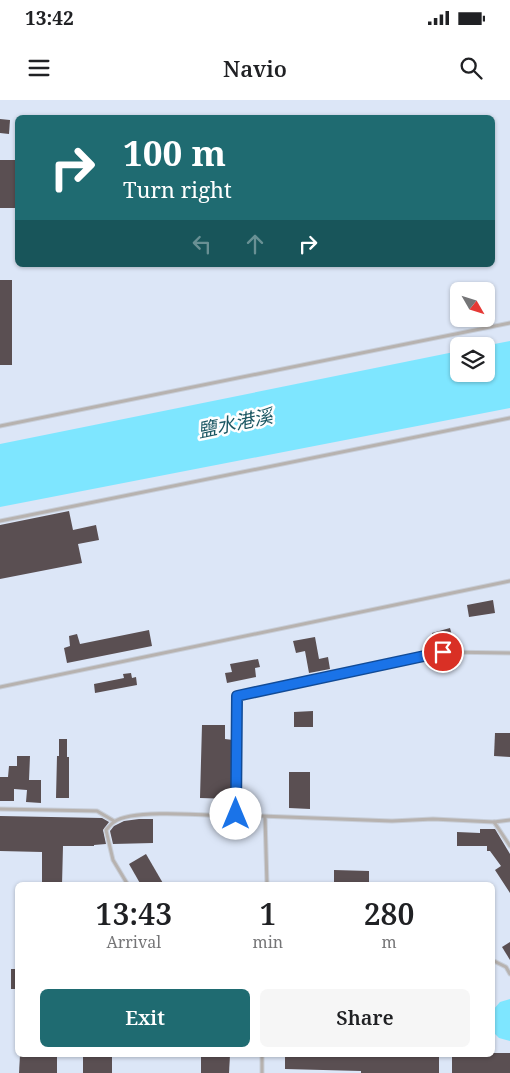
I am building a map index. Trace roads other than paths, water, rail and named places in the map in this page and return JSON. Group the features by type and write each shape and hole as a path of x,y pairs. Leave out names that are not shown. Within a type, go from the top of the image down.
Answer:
{"lane":[{"path":"0,426 510,324"},
{"path":"0,521 510,418"},
{"path":"0,687 510,581"},
{"path":"236,814 237,696 443,652 510,653"},
{"path":"0,809 97,811 114,821"},
{"path":"126,882 112,860 106,830 114,821 129,816 164,814 227,816 236,814 494,822 510,820"},
{"path":"265,816 267,882"},
{"path":"494,822 510,846"},
{"path":"495,962 506,967 510,974"},
{"path":"262,1057 262,1073"}],"water":[{"name":"鹽水港溪","path":"510,341 510,408 0,507 0,444 450,353 450,382 495,382 495,344"},
{"path":"510,999 510,1041 499,1038 495,1034 495,1008 500,1002"}]}
